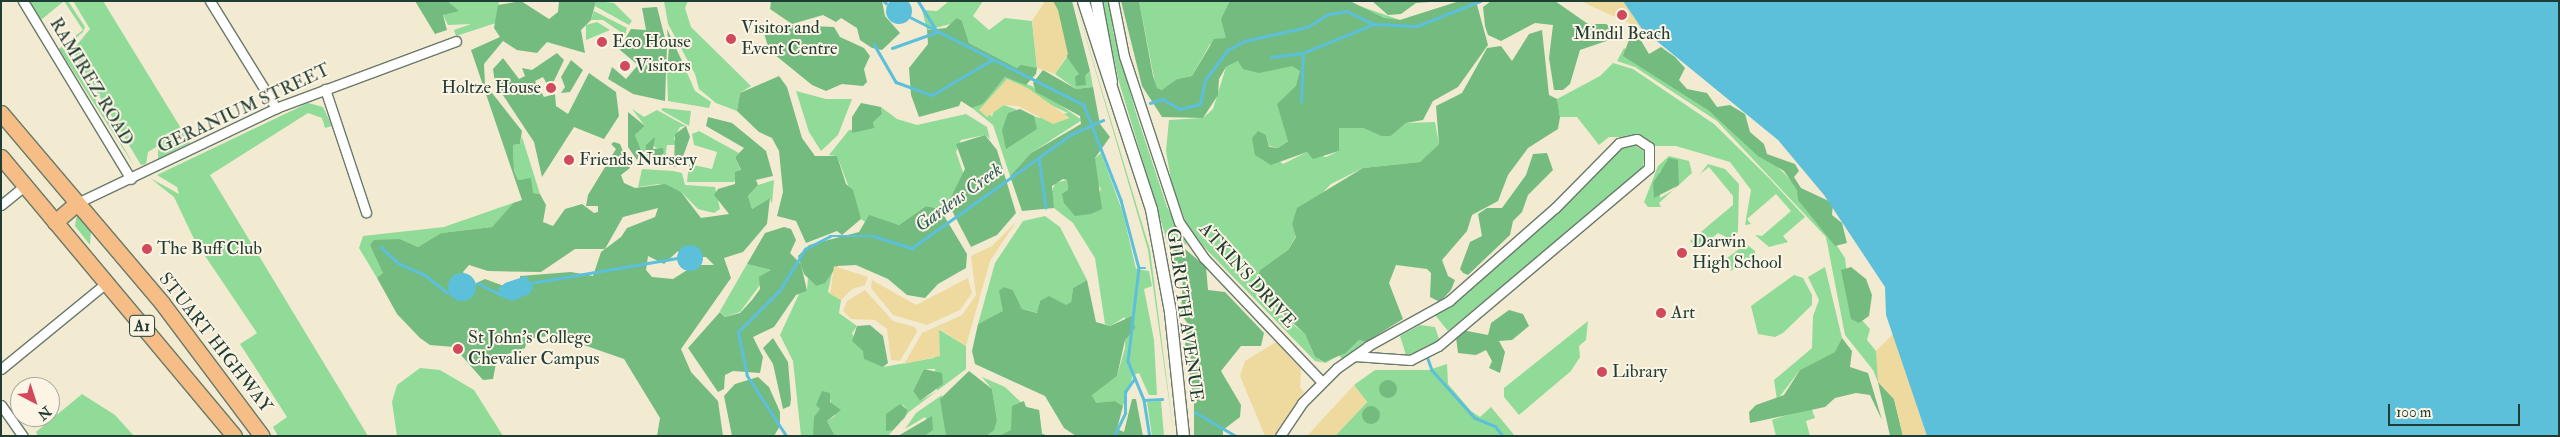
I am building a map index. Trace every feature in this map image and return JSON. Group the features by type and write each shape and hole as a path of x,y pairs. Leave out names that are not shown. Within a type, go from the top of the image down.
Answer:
{"highway":[{"name":"STUART HIGHWAY","path":"1,113 162,303 250,417 262,436"},
{"name":"A1","path":"1,157 230,434"},
{"path":"55,222 77,203"},
{"path":"230,434 250,417"}],"street":[{"name":"RAMIREZ ROAD","path":"23,1 131,179"},
{"path":"210,1 276,108"},
{"name":"GILRUTH AVENUE","path":"1083,1 1150,209 1161,260 1183,436"},
{"name":"GILRUTH AVENUE","path":"1096,1 1111,86"},
{"name":"ATKINS DRIVE","path":"1113,1 1124,56 1179,222 1204,258 1322,382"},
{"name":"GERANIUM STREET","path":"77,203 131,179 276,108 456,41"},
{"path":"325,89 366,212"},
{"path":"1280,436 1322,382 1355,356 1448,302 1555,208 1619,143 1637,139 1650,147 1650,168 1438,346 1410,360 1355,356"},
{"path":"1,205 26,185"},
{"path":"1,369 106,283"},
{"path":"1,405 23,436"}],"green space":[{"path":"29,1 64,1 41,20"},
{"path":"64,1 68,1 85,27 83,32 69,44 68,52 135,167 59,49 83,30"},
{"path":"73,1 103,1 190,143 158,159 158,146 148,152 146,164 141,165 72,51 90,29"},
{"path":"415,1 447,1 459,11 443,15 447,30 435,34"},
{"path":"447,1 499,1 496,23 456,36 454,30 471,24 448,25 443,15 450,13"},
{"path":"521,1 549,19 558,12 559,1 596,1 591,20 581,30 585,53 547,42 537,53 517,50 503,41 484,64 485,84 522,131 520,144 513,145 514,170 518,180 531,178 533,193 540,194 546,205 543,222 553,226 565,209 582,204 594,213 598,212 598,206 586,206 588,195 616,149 611,144 614,142 620,144 630,168 621,175 624,183 635,188 665,184 681,192 701,218 729,214 714,195 718,189 735,184 735,172 741,170 735,157 744,148 706,126 708,117 732,123 766,151 773,176 756,180 758,185 748,196 752,209 770,198 767,224 743,252 724,258 731,278 681,349 691,372 718,401 723,436 657,436 660,418 624,359 555,335 527,339 525,348 497,358 493,379 483,380 454,347 430,345 420,338 397,314 377,278 383,273 370,245 374,240 400,239 418,247 441,233 492,227 513,203 522,200 471,50 500,37 494,28 498,5","holes":["658,208 655,217 627,228 621,237 605,249 623,217","575,249 605,249 601,252 593,276 571,272 520,276 520,292 485,279 472,285 463,272 469,265 488,271 541,272","678,251 683,257 706,257 714,265 695,265 673,279 652,277 646,270 648,256 664,264"]},
{"path":"596,1 614,3 632,21 629,25 595,6"},
{"path":"664,1 688,1 685,8 691,27 751,86 740,93 737,111 716,103 699,89 695,74 668,24"},
{"path":"771,1 882,1 885,16 900,33 882,50 872,48 860,40 857,28 841,18 836,22 823,15 792,24 770,9"},
{"path":"949,1 983,1 973,16 989,30 1005,18 1032,21 1037,68 1017,68 969,43 962,21 927,30 922,10 937,11"},
{"path":"1053,1 1072,1 1090,71 1085,76 1086,85 1076,86 1075,77 1079,74 1067,57"},
{"path":"1075,1 1150,250 1174,436 1148,250"},
{"path":"1102,1 1110,1 1113,31 1136,113 1167,207 1187,245 1177,242 1173,261 1119,82"},
{"path":"1121,1 1139,1 1153,76 1157,88 1162,90 1177,79 1192,76 1214,39 1226,38 1221,19 1230,1 1350,1 1384,18 1400,20 1460,1 1476,1 1488,45 1458,87 1433,101 1423,120 1406,123 1391,136 1381,136 1363,128 1339,128 1339,151 1313,159 1307,152 1271,165 1255,155 1252,138 1258,131 1266,135 1269,147 1278,148 1288,141 1277,104 1296,86 1300,71 1292,66 1259,73 1243,69 1238,61 1226,67 1219,79 1218,95 1203,118 1162,117 1142,86"},
{"path":"1139,1 1230,1 1226,37 1351,3 1400,20 1460,1 1476,1 1278,148 1269,146 1266,135 1252,138 1283,164 1307,152 1326,157 1339,151 1339,128 1363,128 1381,136 1391,136 1406,123 1435,122 1439,144 1420,162 1363,168 1331,184 1292,224 1296,236 1288,250 1260,270 1275,310 1305,334 1315,357 1323,362 1336,353 1346,353 1359,340 1366,342 1342,359 1339,355 1326,363 1315,361 1203,246 1186,223 1172,185 1166,151 1169,120 1203,118 1213,109 1226,67 1238,61 1259,73 1210,44 1192,76 1177,79 1163,90 1156,88"},
{"path":"1372,1 1443,1 1416,3 1401,14 1388,15"},
{"path":"1491,1 1555,1 1588,24 1606,24 1616,31 1615,38 1580,50 1570,84 1563,90 1554,90 1549,58 1553,25 1535,23 1501,41 1488,35 1485,26 1483,7"},
{"path":"657,7 667,46 665,101 633,94 608,79 612,67 626,79 638,65 620,50 631,29 646,30 642,8"},
{"path":"594,11 627,28 625,35 603,20 591,20"},
{"path":"957,18 962,21 969,43 1017,68 1021,65 1037,68 1036,74 1026,85 1005,77 983,104 972,108 961,101 959,106 919,117 911,95 909,68 928,44 927,30 946,28"},
{"path":"597,22 610,30 586,40 586,25"},
{"path":"769,24 834,27 840,37 864,48 870,56 864,69 867,82 863,86 842,84 826,91 812,85 769,50 764,33"},
{"path":"667,29 682,61 667,72 669,48"},
{"path":"1542,30 1549,95 1557,99 1560,117 1558,129 1528,148 1508,175 1498,201 1472,215 1467,231 1442,260 1448,276 1455,280 1451,290 1440,302 1430,297 1431,273 1427,269 1396,265 1389,283 1403,319 1366,342 1359,340 1346,353 1324,362 1315,357 1305,334 1255,288 1260,270 1288,250 1296,237 1292,224 1297,208 1363,168 1420,162 1439,144 1436,106 1462,93 1487,48 1501,46 1512,61 1529,34"},
{"path":"1630,37 1640,39 1649,54 1661,47 1675,57 1685,68 1679,80 1687,89 1707,93 1717,107 1730,105 1745,114 1750,132 1764,144 1767,154 1795,164 1799,171 1794,177 1801,188 1833,203 1832,215 1842,223 1847,243 1835,246 1798,200 1797,190 1784,171 1758,156 1708,110 1623,56"},
{"path":"1624,48 1699,97 1784,173 1804,196 1845,258 1851,308 1870,329 1867,340 1876,351 1882,392 1873,370 1845,335 1826,237 1717,121 1635,67 1617,61"},
{"path":"557,53 564,60 553,83 548,86 543,77 535,81 544,97 555,94 556,106 568,114 589,73 616,92 619,116 604,139 574,127 542,177 534,142 495,83 493,69 503,58 519,79 525,76 522,68 532,70"},
{"path":"1067,57 1085,76 1090,71 1093,87 1076,89 1055,74"},
{"path":"571,60 583,70 570,92 561,93 565,87 561,77"},
{"path":"682,61 695,91 711,102 709,108 668,101 667,72"},
{"path":"1613,63 1633,69 1714,124 1769,178 1805,217 1783,236 1788,242 1769,247 1755,235 1762,236 1791,211 1776,194 1747,219 1751,224 1745,225 1751,190 1730,162 1676,146 1656,146 1637,137 1609,137 1599,145 1577,117 1560,117 1557,99 1600,76"},
{"path":"1043,70 1076,89 1093,87 1100,124 1110,137 1095,158 1102,209 1091,214 1075,216 1064,203 1062,194 1068,190 1067,180 1063,179 1052,186 1054,208 1022,211 1010,176 1031,153 1081,124 1080,116 1036,92 1033,83"},
{"path":"779,76 787,87 802,138 815,156 837,156 846,184 853,190 861,219 842,235 837,231 806,243 796,221 777,216 783,192 779,151 772,138 759,132 737,111 740,93"},
{"path":"1005,77 1032,86 1082,120 1031,153 1010,176 993,125 972,108 983,104","holes":["1007,79 1029,89 1036,98 1068,113 1039,118 1004,105 994,109 992,117 985,104"]},
{"path":"796,91 826,99 852,99 838,135 821,151 809,132"},
{"path":"308,103 323,107 332,126 325,128 322,118 308,113 210,175 368,436 278,436 273,427 287,417 240,344 257,333 195,241 174,197 150,178 179,194 177,187 157,175"},
{"path":"861,103 881,107 882,114 873,122 874,128 852,133 852,117"},
{"path":"881,107 897,119 917,125 966,114 987,127 990,139 985,135 961,140 956,152 964,175 948,203 951,212 944,217 940,209 926,206 899,225 869,216 865,222 861,219 837,156 829,155 849,130 862,129 882,114"},
{"path":"663,108 691,111 689,126 661,110"},
{"path":"632,109 644,117 657,110 686,126 680,127 674,138 676,145 667,145 665,159 662,160 664,153 649,143 645,161 641,156 635,135 645,126"},
{"path":"1020,109 1034,116 1037,129 1006,149 1002,130 1008,113"},
{"path":"628,112 645,126 635,135 641,151 637,160 628,147"},
{"path":"686,126 690,137 680,165 674,167 675,134"},
{"path":"699,131 739,153 735,157 741,171 734,182 687,182 689,164 712,169 717,152 694,145 692,134"},
{"path":"985,135 997,150 1016,213 997,235 971,247 948,203 965,169 956,144"},
{"path":"522,137 540,194 533,193 524,179 518,180 514,169 513,145 520,144"},
{"path":"655,137 653,149 663,148 664,153 652,165 645,161 646,145"},
{"path":"1631,143 1645,152 1643,168 1448,331 1435,315 1620,146"},
{"path":"1101,153 1123,213 1136,269 1149,271 1152,286 1144,289 1154,340 1157,395 1149,395 1139,373 1133,375 1123,406 1115,401 1095,404 1092,394 1117,376 1125,348 1125,317 1110,326 1105,324 1095,258 1073,223 1054,208 1052,192 1055,183 1067,180 1068,190 1084,213 1091,214 1101,189 1095,180 1095,158"},
{"path":"1547,153 1553,170 1528,195 1522,212 1513,221 1510,235 1468,275 1463,273 1460,269 1470,242 1482,236 1478,214 1487,208 1502,208 1526,175 1533,154"},
{"path":"1669,156 1689,161 1692,173 1675,188 1679,175 1664,168 1659,172 1660,198 1673,190 1659,203 1661,207 1648,207 1644,202 1658,166"},
{"path":"1669,158 1678,160 1679,185 1654,198 1653,183"},
{"path":"1708,164 1725,169 1739,184 1738,231 1734,241 1718,233 1698,249 1690,241 1733,205 1733,196 1709,167 1700,174"},
{"path":"642,169 682,173 685,185 715,187 720,209 714,213 698,209 681,192 659,184 638,187"},
{"path":"774,180 772,204 770,198 752,209 748,196 758,185"},
{"path":"513,203 492,227 441,233 418,247 400,239 370,245 380,261 383,274 377,278 359,248 363,236 444,227"},
{"path":"926,206 940,209 967,254 966,268 938,284 925,298 907,295 888,279 856,265 837,266 825,283 816,286 804,274 798,256 809,245 859,232 869,215 899,225"},
{"path":"77,213 91,230 90,245 75,226"},
{"path":"1045,216 1060,227 1087,280 1073,288 1071,302 1066,306 1040,301 1038,313 1022,309 1013,290 1004,287 1003,312 978,324 995,263 1023,221"},
{"path":"784,227 791,229 796,240 790,253 801,264 807,291 796,295 774,327 753,337 763,357 760,373 733,371 725,375 724,389 718,392 688,348 720,312 725,317 740,313 752,300 760,289 759,277 771,270 747,264 765,233"},
{"path":"1177,242 1206,267 1208,290 1225,292 1264,333 1261,346 1241,346 1221,371 1241,405 1240,417 1223,430 1223,436 1194,436 1194,403 1185,345 1188,324 1181,314 1183,276 1175,270 1173,259"},
{"path":"1746,244 1755,251 1756,258 1752,263 1747,257 1731,271 1723,261"},
{"path":"747,264 771,270 740,312 725,317 720,311"},
{"path":"1825,267 1842,338 1836,352 1800,370 1777,400 1774,380 1812,348 1813,316 1819,300 1808,277"},
{"path":"1851,267 1866,279 1872,295 1869,316 1859,323 1851,319 1841,270"},
{"path":"832,273 828,292 841,300 839,313 857,326 852,333 856,343 883,367 934,358 938,329 966,346 966,369 937,391 935,369 924,369 913,391 920,401 936,391 905,416 908,410 903,405 887,414 886,431 901,421 888,436 835,436 827,421 835,416 830,399 820,409 813,436 801,436 793,361 780,335 799,294 807,291 808,278 816,286"},
{"path":"1794,275 1803,278 1812,295 1812,305 1783,333 1775,337 1758,334 1751,306"},
{"path":"1087,280 1096,322 1110,326 1132,316 1135,328 1125,340 1117,376 1092,395 1096,403 1115,401 1123,406 1117,429 1124,432 1132,399 1136,399 1143,436 1076,436 1064,428 1045,396 975,364 972,351 978,324 1003,311 999,291 1004,287 1013,290 1022,309 1037,313 1040,301 1049,296 1066,305 1071,302 1073,288"},
{"path":"1509,310 1523,314 1529,326 1512,340 1499,341 1505,352 1500,373 1489,368 1492,361 1486,350 1476,355 1458,353 1456,337 1462,330 1488,335 1491,323"},
{"path":"1588,321 1586,340 1579,346 1580,357 1571,371 1519,415 1504,397 1504,388"},
{"path":"870,325 883,336 888,363 883,367 864,359 863,351 852,341 857,326"},
{"path":"1420,325 1435,327 1439,339 1427,350 1406,355 1400,336"},
{"path":"773,338 788,362 791,399 790,406 783,409 773,364 763,348"},
{"path":"1842,338 1852,351 1850,367 1868,373 1882,420 1870,395 1856,393 1835,398 1825,407 1750,423 1749,412 1756,405 1784,395 1800,370 1835,352"},
{"path":"1447,364 1448,384 1471,411 1480,417 1491,407 1515,436 1335,436 1367,402 1354,385 1375,370 1429,370"},
{"path":"420,368 440,370 474,390 503,436 397,436 392,402 397,385"},
{"path":"924,369 942,373 943,384 920,401 913,391"},
{"path":"969,371 992,389 997,420 994,430 986,436 946,436 940,399"},
{"path":"758,377 769,387 780,412 780,426 774,436 732,436 724,396 735,384"},
{"path":"982,377 1005,387 1026,407 1039,410 1042,434 1049,436 986,436 997,420 992,389"},
{"path":"1384,380 1392,380 1397,385 1395,396 1384,398 1379,393 1379,385"},
{"path":"1878,382 1894,399 1903,436 1890,436"},
{"path":"822,391 830,393 830,402 841,410 827,421 835,436 813,436 814,417 820,409 816,405"},
{"path":"82,394 115,415 134,436 38,436 36,432 42,427 60,427 60,412"},
{"path":"942,395 946,436 925,436 933,430 925,417 905,429 916,413"},
{"path":"1024,401 1026,407 1039,410 1042,434 1049,436 999,436 1011,430 1012,406"},
{"path":"1161,401 1164,436 1152,436 1147,402"},
{"path":"900,404 908,410 905,417 893,430 886,431 886,414"},
{"path":"1367,406 1375,406 1380,411 1378,422 1367,424 1362,419 1362,411"},
{"path":"1811,407 1815,418 1806,421 1810,436 1776,436 1772,420"},
{"path":"932,416 933,430 925,436 898,436"}],"sand":[{"path":"1045,1 1053,1 1058,10 1068,54 1055,74 1037,68 1032,21"},
{"name":"Mindil Beach","path":"1580,1 1623,1 1642,29"},
{"path":"1007,79 1029,89 1070,118 1053,124 1018,106 1004,105 987,117 979,110"},
{"path":"1016,222 990,261 966,346 939,329 940,356 904,364 922,333 962,315 976,295 971,256 992,246"},
{"path":"834,266 868,277 865,285 852,289 841,300 830,294"},
{"path":"968,278 972,293 960,310 927,325 893,315 871,288 872,280 916,305"},
{"path":"865,290 893,321 915,327 917,332 900,361 891,360 887,329 875,320 851,319 843,311 847,301"},
{"path":"1893,334 1927,436 1903,436 1894,399 1878,382 1876,351"},
{"path":"1276,342 1301,369 1300,387 1304,392 1275,436 1265,436 1240,376 1245,361"},
{"path":"1354,385 1367,402 1335,436 1307,436"}],"water":[{"path":"899,-2 908,2 912,11 908,20 899,24 890,20 886,11 890,2"},
{"path":"1623,1 2559,1 2559,436 1927,436 1886,315 1885,287 1824,195 1778,140 1642,29"},
{"path":"690,245 699,249 703,258 699,267 690,271 681,267 677,258 681,249"},
{"path":"462,273 472,277 476,287 472,297 462,301 452,297 448,287 452,277"},
{"path":"526,276 533,288 529,294 512,301 502,297 498,289 505,283"}],"waterway":[{"path":"892,48 937,32 918,1"},
{"name":"Gardens Creek","path":"1150,103 1163,99 1180,109 1200,104 1205,80 1228,50 1244,41 1307,27 1329,14 1347,11 1374,24 1417,26 1480,1"},
{"path":"910,17 1084,105 1121,200 1139,268 1145,268"},
{"path":"1271,57 1303,53 1374,24"},
{"path":"874,44 896,82 932,95 992,60"},
{"path":"1301,102 1303,53"},
{"name":"Gardens Creek","path":"786,436 747,376 738,332 780,290 805,249 830,236 874,236 912,248 1072,134 1103,120"},
{"path":"1039,158 1046,208"},
{"path":"381,247 398,263 425,275 448,293"},
{"path":"531,283 677,258"},
{"path":"1139,268 1128,361 1144,400 1150,436"},
{"path":"478,283 500,294"},
{"path":"1428,359 1432,370 1475,418 1495,426 1503,436"},
{"path":"1114,436 1125,413 1125,392 1134,379"},
{"path":"1144,400 1162,399"},
{"path":"1195,412 1236,436"}],"place":[{"name":"Mindil Beach","path":"1622,15"},
{"name":"Visitor and Event Centre","path":"731,39"},
{"name":"Eco House","path":"602,42"},
{"name":"Visitors","path":"625,66"},
{"name":"Holtze House","path":"551,88"},
{"name":"Friends Nursery","path":"569,160"},
{"name":"The Buff Club","path":"147,249"},
{"name":"Darwin High School","path":"1682,253"},
{"name":"Art","path":"1661,313"},
{"name":"St John's College Chevalier Campus","path":"458,349"},
{"name":"Library","path":"1602,372"}]}
